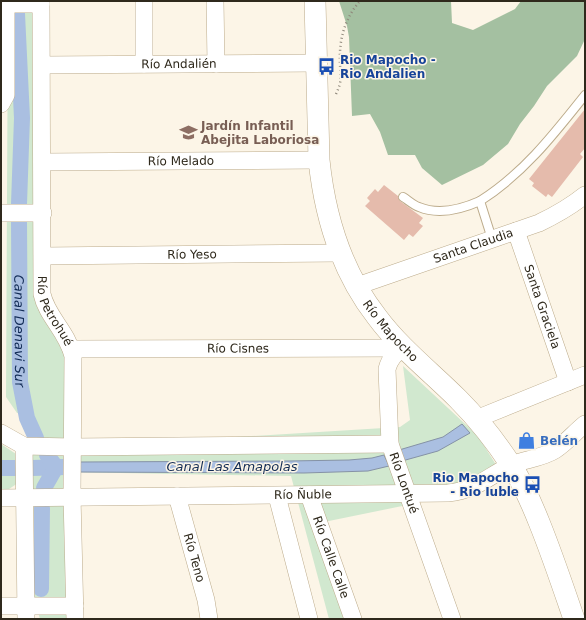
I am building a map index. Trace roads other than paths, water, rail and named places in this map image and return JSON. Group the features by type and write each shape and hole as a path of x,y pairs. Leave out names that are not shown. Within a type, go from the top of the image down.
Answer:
{"street":[{"path":"144,1 144,64"},
{"path":"215,1 216,64"},
{"name":"Río Mapocho","path":"315,1 321,185 326,209 340,253 357,286 378,318 405,348 476,419 511,465 523,484 546,538 574,619"},
{"path":"1,104 6,95 4,3 41,3"},
{"name":"Río Petrohué","path":"41,3 43,213 42,289 43,299 47,309 66,337 71,349 73,363 72,496 75,613"},
{"name":"Río Andalién","path":"42,65 316,63"},
{"name":"Río Melado","path":"42,162 319,160"},
{"name":"Santa Claudia","path":"357,286 492,240 559,214 585,195"},
{"path":"1,213 43,213"},
{"name":"Santa Graciela","path":"516,231 568,382"},
{"name":"Río Yeso","path":"43,256 340,253"},
{"name":"Río Cisnes","path":"71,349 405,348"},
{"name":"Río Lontué","path":"405,348 393,356 387,369 390,444 452,619"},
{"path":"476,419 585,375"},
{"name":"Río Ñuble","path":"1,498 72,496 276,496 448,493 465,491 482,483 511,465 540,457 555,450 585,424"},
{"path":"1,432 24,446 72,447 390,444"},
{"path":"24,446 25,612"},
{"name":"Río Calle Calle","path":"308,495 353,619"},
{"name":"Río Teno","path":"177,496 206,600 209,619"},
{"path":"276,496 309,619"},
{"path":"1,606 25,612 75,613"}],"lane":[{"path":"403,197 419,207 432,210 458,209 480,201 504,185 533,157 585,95"},
{"path":"480,201 492,240"}],"water":[{"path":"462,424 470,433 438,451 402,461 399,450 443,437"},
{"name":"Canal Las Amapolas","path":"384,455 389,466 368,471 304,473 78,472 79,462 349,460 372,458"}],"waterway":[{"name":"Canal Denavi Sur","path":"17,14 22,118 19,204"},
{"name":"Canal Denavi Sur","path":"19,221 20,382 27,418 36,438"},
{"name":"Canal Denavi Sur","path":"44,488 56,467 47,455"},
{"path":"32,468 65,467"},
{"path":"1,468 17,468"},
{"name":"Canal Denavi Sur","path":"41,589 42,508"}],"place":[{"name":"Rio Mapocho - Rio Andalien","path":"327,67"},
{"name":"Jardín Infantil Abejita Laboriosa","path":"188,133"},
{"name":"Belén","path":"527,441"},
{"name":"Rio Mapocho - Rio Iuble","path":"532,485"}]}
